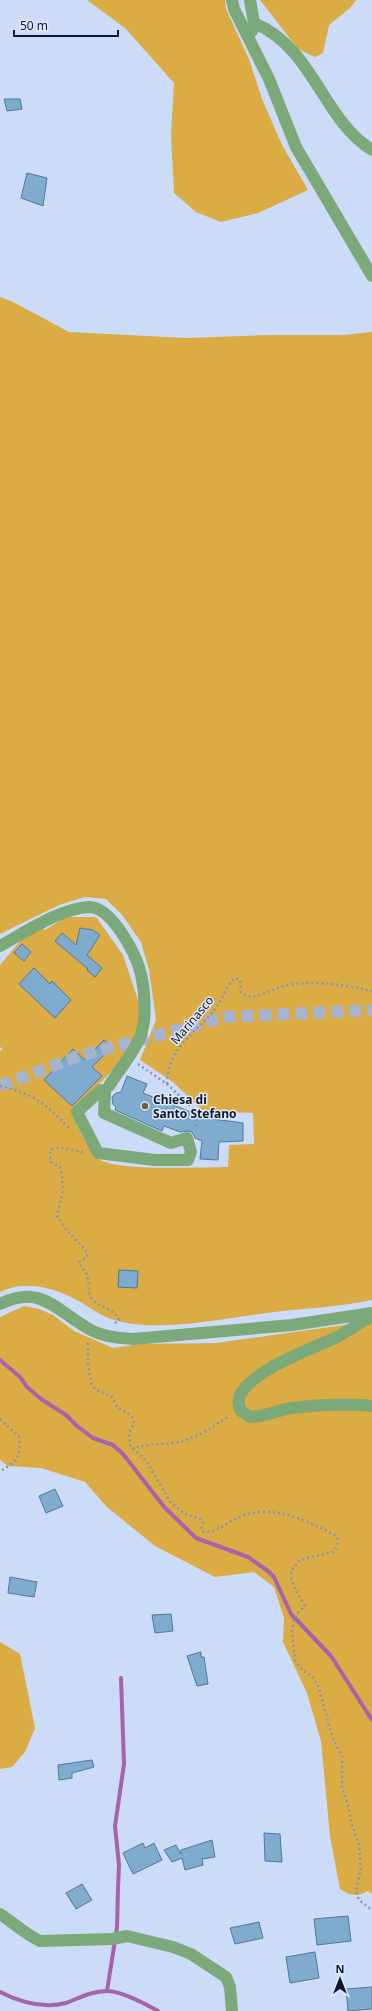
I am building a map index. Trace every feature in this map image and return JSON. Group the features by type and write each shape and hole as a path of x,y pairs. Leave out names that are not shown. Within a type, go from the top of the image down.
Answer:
{"street":[{"path":"232,0 234,9 269,79 296,147 372,276"},
{"path":"250,0 254,23 250,42"},
{"path":"254,23 266,28 286,44 313,77 339,117 363,145 372,150"},
{"path":"0,946 72,910 89,907 102,910 116,925 132,952 141,974 144,1019 140,1037 109,1086"},
{"path":"101,1090 105,1092 104,1113 170,1143 187,1138 191,1152 188,1160 155,1160 98,1153 77,1112 101,1090"},
{"path":"0,1304 21,1296 43,1298 58,1306 92,1330 108,1336 133,1339 292,1325 372,1315"},
{"path":"372,1315 335,1338 275,1365 246,1387 240,1400 240,1409 246,1416 253,1417 291,1408 347,1405 372,1406"},
{"path":"0,1914 30,1936 40,1941 82,1941 127,1936 152,1941 191,1954 226,1977 230,1987 232,2011"}],"path":[{"name":"Marinasco","path":"167,1084 168,1064 183,1042 207,1019 236,978 240,980 242,992 246,996 251,997 288,985 311,982 336,983 372,991"},
{"path":"128,1057 167,1084 199,1114 193,1135 187,1138"},
{"path":"0,1086 19,1090 47,1105 71,1129"},
{"path":"87,1150 78,1152 54,1148 50,1151 51,1162 60,1167 63,1182 57,1216 64,1227 86,1252 87,1257 79,1262 79,1265 88,1275 88,1287 93,1300 117,1317 118,1322 110,1323"},
{"path":"92,1330 89,1338 87,1354 91,1383 95,1389 112,1397 117,1407 132,1416 134,1424 129,1432 128,1440 132,1448 147,1462 170,1504 185,1514 201,1519 203,1522 201,1529 204,1532 220,1529 236,1518 256,1511 264,1511 311,1523 338,1538 337,1548 333,1552 300,1560 291,1571 291,1580 299,1598 305,1606 296,1614 292,1630 293,1644 295,1660 304,1671 312,1676 318,1685 333,1739 342,1756 342,1788 359,1844 361,1868 356,1891 359,1900 372,1910"},
{"path":"132,1448 142,1445 178,1442 203,1434 240,1409"},
{"path":"0,1419 19,1437 20,1449 15,1462 0,1471"}],"shaded area":[{"path":"87,0 225,0 226,9 249,59 262,99 282,145 308,190 258,213 221,222 196,212 174,193 171,135 174,83 125,28"},
{"path":"260,0 356,0 350,8 329,25 323,53 315,57 298,49"},
{"path":"0,297 13,302 69,332 186,338 269,335 344,335 372,332 372,1300 196,1323 155,1325 136,1324 112,1319 75,1299 57,1291 38,1286 19,1286 0,1292 0,1051 3,1049 0,1047 0,965 34,925 45,930 66,917 96,917 123,955 139,1003 143,1039 71,1113 87,1144 97,1158 106,1162 139,1167 228,1167 229,1145 254,1144 253,1113 203,1111 173,1082 140,1060 156,1020 149,970 141,942 122,915 106,899 85,897 59,905 0,934"},
{"path":"24,1306 39,1309 53,1315 74,1331 113,1348 141,1344 216,1343 372,1321 372,1894 368,1891 354,1895 340,1889 330,1836 321,1741 307,1693 283,1642 284,1618 274,1587 254,1572 215,1577 155,1546 107,1507 85,1482 41,1468 8,1466 0,1460 0,1317"},
{"path":"0,1642 20,1654 35,1728 25,1752 12,1767 0,1769"}],"building":[{"path":"4,99 20,99 22,109 7,111"},
{"path":"27,173 47,178 43,206 21,198"},
{"path":"80,928 93,930 100,935 87,955 102,968 95,977 87,970 88,969 55,941 62,933 76,945"},
{"path":"22,944 31,952 24,961 14,953"},
{"path":"34,968 50,984 52,981 71,1000 55,1018 19,984"},
{"path":"104,1040 112,1047 92,1067 102,1076 72,1106 44,1080 73,1049 85,1060"},
{"path":"127,1076 147,1084 143,1093 206,1118 243,1123 243,1141 219,1142 218,1160 200,1159 202,1141 195,1138 192,1132 180,1132 164,1126 162,1131 115,1110 116,1107 113,1104 112,1097 116,1093 121,1092"},
{"path":"119,1270 138,1271 137,1288 118,1287"},
{"path":"55,1489 63,1506 46,1513 39,1496"},
{"path":"10,1577 37,1582 34,1597 8,1593"},
{"path":"171,1614 173,1631 155,1633 152,1615"},
{"path":"201,1652 201,1657 204,1657 208,1684 197,1686 187,1656"},
{"path":"92,1760 94,1767 72,1773 72,1778 59,1780 58,1765"},
{"path":"264,1833 280,1834 282,1862 265,1861"},
{"path":"212,1840 215,1857 202,1859 203,1865 185,1870 182,1858 172,1862 164,1850 176,1845 181,1854 181,1850"},
{"path":"143,1843 145,1848 154,1843 162,1860 133,1874 123,1853"},
{"path":"82,1884 92,1900 76,1909 66,1893"},
{"path":"348,1916 351,1941 317,1945 314,1919"},
{"path":"259,1922 263,1938 235,1944 230,1928"},
{"path":"315,1952 319,1978 290,1983 286,1957"},
{"path":"372,1987 372,2009 348,2011 346,1989"}],"waterway":[{"path":"0,1360 20,1377 27,1387 41,1399 66,1415 77,1426 93,1438 113,1445 123,1454 165,1508 196,1538 248,1557 268,1571 274,1577 291,1614 331,1656 372,1720"},
{"path":"107,1991 117,1928 119,1865 115,1826 124,1764 121,1678"},
{"path":"0,1992 32,2004 57,2005 96,1992 107,1991 133,1998 158,2011"}],"tunnel":[{"path":"0,1086 79,1056 226,1017 372,1010"}],"place":[{"name":"Chiesa di Santo Stefano","path":"145,1106"}]}
